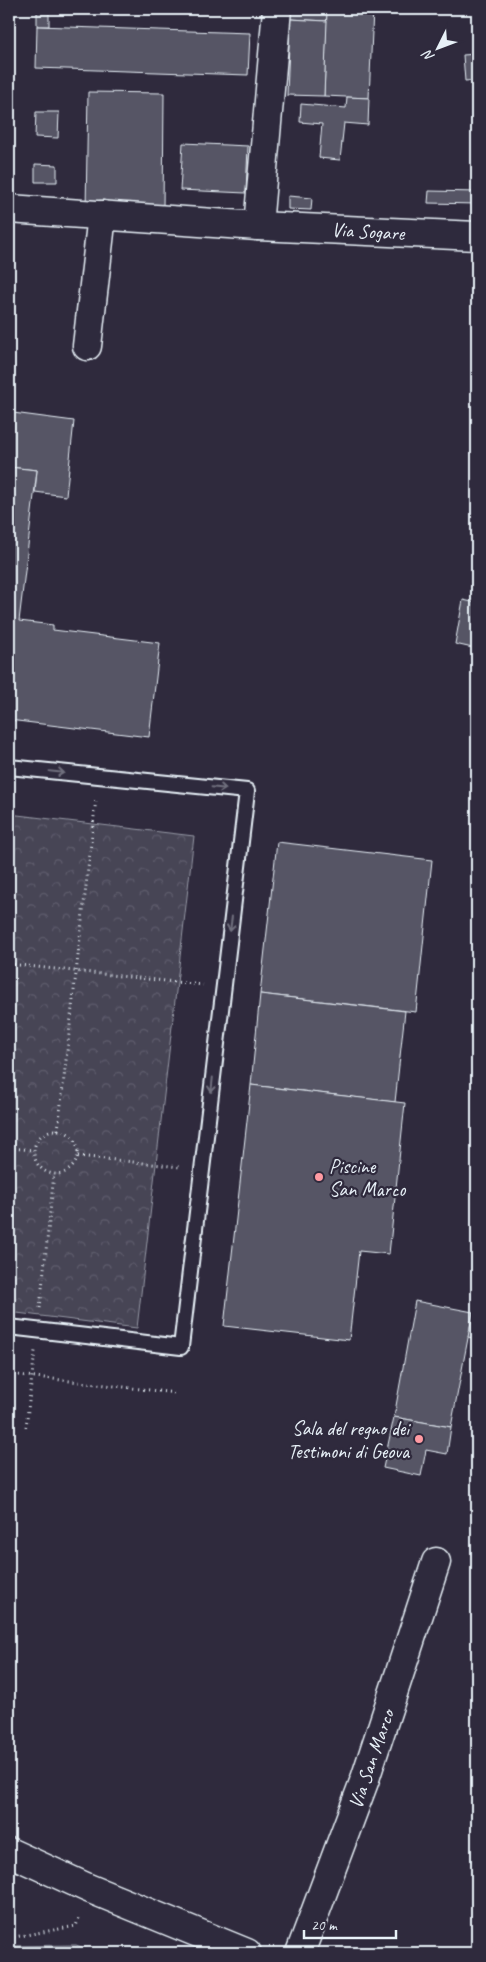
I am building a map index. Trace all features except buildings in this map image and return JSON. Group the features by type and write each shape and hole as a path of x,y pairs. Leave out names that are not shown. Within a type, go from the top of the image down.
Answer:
{"street":[{"path":"258,226 277,9"},
{"name":"Via Sogare","path":"9,209 258,226 477,236"},
{"path":"87,346 102,215"},
{"name":"Via San Marco","path":"300,1953 366,1779 436,1562"},
{"path":"9,1852 88,1888 247,1953"}],"lane":[{"path":"9,768 247,791 182,1347 9,1327"}],"path":[{"path":"58,1130 96,793"},
{"path":"9,964 223,987"},
{"path":"58,1130 65,1132 73,1138 78,1147 78,1156 74,1166 67,1172 47,1173 39,1167 34,1158 34,1150 38,1139 46,1132 58,1130"},
{"path":"9,1148 34,1150"},
{"path":"78,1156 203,1170"},
{"path":"26,1427 54,1174"},
{"path":"9,1374 176,1393"},
{"path":"9,1938 76,1926 82,1908"}],"green space":[{"path":"9,814 194,836 137,1328 9,1312"},
{"path":"76,1945 99,1953 9,1953 9,1946"}],"place":[{"name":"Piscine San Marco","path":"319,1177"},
{"name":"Sala del regno dei Testimoni di Geova","path":"419,1439"}]}
